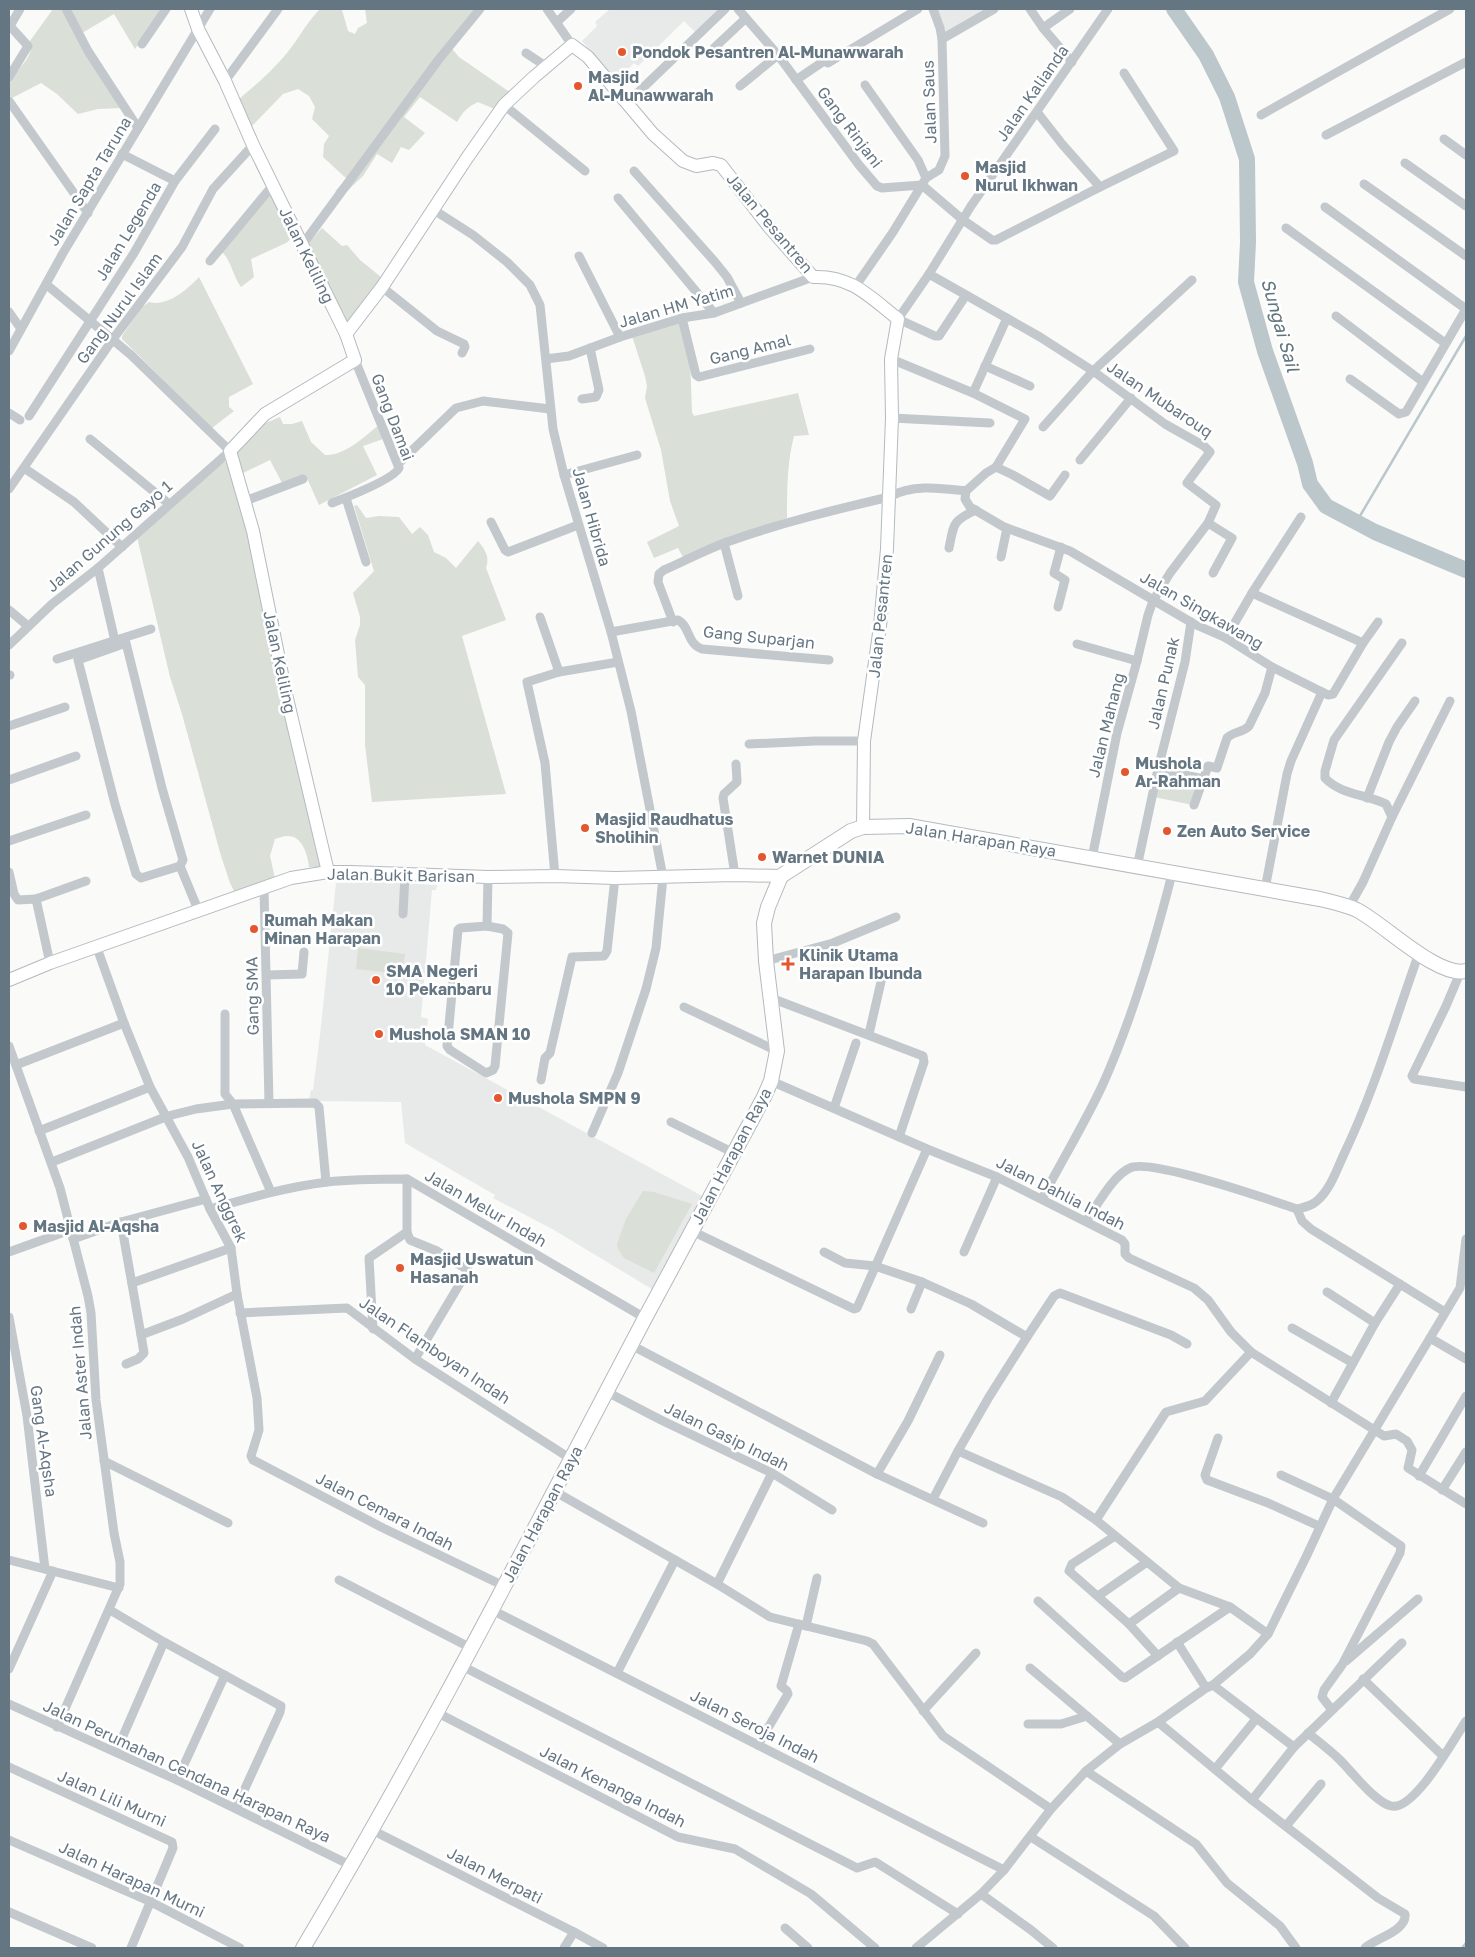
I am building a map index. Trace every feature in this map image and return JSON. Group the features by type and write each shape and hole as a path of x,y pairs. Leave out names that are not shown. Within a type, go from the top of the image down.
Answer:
{"main road":[{"name":"Jalan Harapan Raya","path":"303,1948 352,1866 462,1666 771,1081 777,1051 766,960 764,923 768,907 781,876 840,837 863,827 908,826 1320,899 1349,907 1364,914 1442,968 1463,972"}],"street":[{"path":"9,78 28,46 10,26 12,16 20,9"},
{"path":"66,9 88,51 138,128"},
{"path":"142,44 166,9"},
{"name":"Jalan Keliling","path":"190,9 198,29 226,81 253,145 346,334 355,360"},
{"name":"Jalan Sapta Taruna","path":"9,351 63,253 210,9"},
{"path":"226,81 278,9"},
{"path":"303,244 416,90 480,9"},
{"path":"346,334 382,287 504,105 572,45 548,9"},
{"path":"557,22 571,9"},
{"path":"626,104 725,9"},
{"name":"Gang Rinjani","path":"738,9 778,55 859,165 877,186 882,188 924,182"},
{"path":"796,80 824,61 828,63 918,9"},
{"name":"Jalan Saus","path":"855,286 893,232 924,182 939,170 945,156 942,39 933,9"},
{"path":"942,39 994,9"},
{"path":"1030,9 1043,28 1072,62"},
{"path":"1043,28 1070,9"},
{"name":"Jalan Kalianda","path":"898,319 963,220 1108,9"},
{"path":"1261,115 1450,9"},
{"path":"714,48 746,18"},
{"name":"Jalan Pesantren","path":"572,45 588,57 653,134 683,161 696,166 712,163 721,165 770,228 813,277 832,277 855,286 898,319 891,359 892,418 887,549 880,626 864,741 863,827"},
{"path":"526,53 547,67"},
{"path":"740,86 778,55"},
{"path":"1326,135 1466,62"},
{"path":"865,84 918,160 924,182 963,220 992,240 996,240 1174,152 1124,73"},
{"path":"9,101 88,214"},
{"path":"504,105 585,170"},
{"path":"1038,112 1062,144 1100,187"},
{"path":"175,181 215,129"},
{"path":"1444,139 1466,154"},
{"name":"Gang Nurul Islam","path":"9,489 113,339 185,243 213,189 253,145"},
{"name":"Jalan Legenda","path":"9,413 25,418 134,253 175,181 122,154"},
{"path":"1406,163 1466,206"},
{"path":"634,170 715,262 727,278 741,303"},
{"path":"1364,184 1466,256"},
{"path":"222,259 210,261 273,185"},
{"path":"618,198 714,312"},
{"path":"1325,207 1466,309 1406,412 1399,414 1350,379"},
{"name":"Jalan Hibrida","path":"434,210 491,248 530,285 540,305 550,409 564,475 611,632 631,711 663,877 656,948 646,989 618,1073 592,1133"},
{"path":"1286,228 1445,343"},
{"path":"579,256 620,337"},
{"name":"Jalan Mubarouq","path":"929,274 1093,371 1165,424 1204,446 1210,452 1187,483 1216,505 1208,523 1170,574 1153,601"},
{"name":"Jalan HM Yatim","path":"546,359 569,356 620,337 682,318 714,312 813,277"},
{"path":"1043,427 1093,371 1192,280"},
{"name":"Jalan Keliling","path":"47,285 113,339 230,452 245,501 286,694 328,872"},
{"path":"382,287 437,331 464,344 465,347 462,353"},
{"path":"898,319 935,336 939,336 966,295"},
{"path":"9,312 21,330"},
{"path":"1336,316 1423,382"},
{"name":"Gang Amal","path":"682,318 696,375 699,377 810,349"},
{"path":"973,393 1006,318"},
{"path":"582,399 596,397 599,390 590,348"},
{"path":"891,359 973,393 1025,419 996,467 986,473 966,491 965,499 967,504 976,510 958,519 954,524 949,548"},
{"path":"230,452 265,414 355,360"},
{"name":"Gang Damai","path":"332,502 346,498 396,474 399,468 355,360"},
{"path":"985,366 1030,386"},
{"path":"1080,460 1131,398"},
{"path":"398,464 456,408 484,401 550,409"},
{"path":"892,418 990,423"},
{"path":"90,439 169,504"},
{"name":"Jalan Gunung Gayo 1","path":"9,645 52,604 98,568 230,452"},
{"path":"564,475 637,455"},
{"path":"996,467 1049,496 1051,496 1066,475"},
{"path":"24,468 74,502 122,547"},
{"path":"245,501 303,479"},
{"path":"611,632 674,622 658,582 658,574 724,543 790,521 889,496 901,490 938,488 966,491"},
{"path":"346,498 366,562"},
{"name":"Jalan Singkawang","path":"976,510 1007,528 1061,547 1109,572 1153,601 1191,622 1226,638 1272,667 1322,692"},
{"path":"1226,638 1252,593 1301,517"},
{"path":"492,522 505,550 508,552 578,525"},
{"path":"1208,523 1232,538 1213,573"},
{"path":"1001,557 1007,528"},
{"path":"724,543 738,596"},
{"path":"1058,607 1065,580 1054,572 1061,547"},
{"path":"98,568 117,642"},
{"path":"1252,593 1363,643"},
{"name":"Jalan Mahang","path":"1092,858 1117,733 1153,601"},
{"path":"9,610 28,626"},
{"path":"540,617 559,672"},
{"name":"Gang Suparjan","path":"674,622 678,620 682,623 693,644 702,649 829,660"},
{"name":"Jalan Punak","path":"1136,867 1185,662 1191,622"},
{"path":"1265,889 1291,761 1322,692 1328,696 1333,694 1363,643 1378,622"},
{"path":"57,659 117,642 126,643 160,779 183,860 180,866 138,877 136,874 115,804 78,660 117,642 151,629"},
{"path":"1392,817 1386,804 1337,788 1325,778 1325,771 1334,740 1402,643"},
{"path":"1077,644 1137,661"},
{"path":"555,876 545,763 527,682 559,672 618,662"},
{"path":"1194,805 1208,766 1217,768 1228,738 1231,734 1245,730 1248,726 1266,694 1272,667"},
{"path":"1367,798 1397,727 1415,700"},
{"path":"1349,907 1363,882 1392,817 1450,701"},
{"path":"9,726 65,707"},
{"path":"749,744 815,740 864,741"},
{"path":"9,780 76,756"},
{"path":"734,875 723,798 724,794 737,782 736,764"},
{"path":"1158,769 1203,779"},
{"path":"9,841 86,815"},
{"path":"180,866 199,912"},
{"path":"9,872 14,894 18,900 36,899 86,881"},
{"name":"Jalan Bukit Barisan","path":"9,980 50,963 294,877 328,872 488,877 781,876"},
{"path":"1042,1199 1104,1081 1132,1009 1158,928 1172,874"},
{"path":"403,914 405,875"},
{"path":"487,926 488,877"},
{"path":"541,1080 544,1058 550,1053 572,957 604,956 608,951 615,878"},
{"name":"Gang SMA","path":"264,888 269,1103"},
{"path":"36,899 50,963"},
{"path":"766,960 833,943 896,917"},
{"path":"487,926 503,929 508,933 495,1066 493,1070 486,1073 450,1050 447,1046 458,930 460,928 487,926"},
{"name":"Jalan Anggrek","path":"97,948 124,1023 150,1086 168,1116 210,1209 231,1248 240,1313 257,1398 259,1425 251,1452 253,1460"},
{"path":"267,975 302,974 304,952"},
{"path":"1086,1221 1120,1175 1132,1166 1148,1166 1196,1178 1297,1209 1312,1205 1319,1200 1336,1172 1377,1078 1419,953"},
{"path":"1463,972 1412,1076 1414,1078 1466,1087"},
{"path":"869,1034 883,973"},
{"path":"771,998 923,1056 924,1058 899,1137"},
{"path":"684,1007 777,1051"},
{"path":"225,1014 225,1094 233,1104 271,1192"},
{"path":"16,1065 124,1023"},
{"path":"834,1108 856,1043"},
{"name":"Jalan Aster Indah","path":"9,1046 52,1162 91,1313 96,1400 120,1562 119,1588"},
{"name":"Jalan Dahlia Indah","path":"771,1081 927,1149 997,1176 1122,1240 1125,1244 1125,1254 1129,1258 1194,1288 1202,1294 1231,1332 1251,1352 1374,1430 1385,1436 1397,1435 1406,1441 1412,1450 1408,1467 1419,1476"},
{"path":"39,1131 150,1086"},
{"path":"52,1162 168,1116 196,1109 233,1104 315,1103 319,1106 326,1182"},
{"path":"671,1122 734,1153"},
{"path":"692,1232 854,1309 859,1306 927,1149"},
{"path":"964,1252 997,1176"},
{"name":"Jalan Melur Indah","path":"210,1209 271,1192 326,1182 362,1179 407,1180 645,1318"},
{"path":"407,1180 407,1232 410,1240 437,1251 468,1270 415,1359"},
{"path":"9,1252 206,1199"},
{"path":"1297,1209 1302,1221 1311,1229 1445,1312"},
{"path":"121,1222 144,1353 138,1359 126,1364"},
{"path":"373,1329 369,1258 407,1232"},
{"path":"916,1948 981,1894 1004,1870 1051,1809 1086,1771 1120,1744 1158,1722 1210,1686 1250,1654 1268,1634 1308,1555 1319,1526 1333,1499 1461,1284 1466,1239"},
{"path":"132,1283 231,1248"},
{"path":"824,1252 844,1263 875,1266 922,1282 971,1304 1027,1337"},
{"path":"911,1309 922,1282"},
{"path":"1331,1403 1375,1324 1400,1284"},
{"path":"1327,1292 1375,1324"},
{"path":"141,1334 183,1319 237,1294"},
{"path":"933,1499 989,1397 1054,1296 1060,1294 1171,1335 1187,1344"},
{"name":"Jalan Flamboyan Indah","path":"240,1313 347,1308 415,1359 572,1458"},
{"name":"Gang Al-Aqsha","path":"9,1318 27,1416 49,1570"},
{"path":"1292,1328 1353,1364"},
{"path":"1430,1338 1466,1359"},
{"path":"631,1344 877,1474 982,1523"},
{"path":"1096,1520 1166,1412 1205,1401 1251,1352"},
{"path":"877,1474 903,1430 940,1356"},
{"name":"Jalan Gasip Indah","path":"607,1392 772,1473 832,1510"},
{"path":"1466,1396 1419,1476 1466,1504"},
{"path":"1218,1438 1205,1475 1207,1480 1268,1503 1319,1526"},
{"path":"958,1451 1051,1490 1096,1520 1179,1588 1230,1607 1268,1634"},
{"path":"1442,1490 1465,1455"},
{"name":"Jalan Cemara Indah","path":"253,1460 383,1528 504,1586"},
{"path":"104,1461 228,1523"},
{"path":"717,1584 772,1473"},
{"path":"1282,1475 1333,1499 1399,1543 1401,1550 1342,1665 1322,1694 1332,1710"},
{"path":"554,1491 717,1584 770,1617 873,1644 948,1741 1051,1809"},
{"path":"1116,1536 1072,1564 1069,1569 1070,1574 1129,1624 1158,1656"},
{"path":"9,1560 119,1588 57,1727"},
{"path":"617,1673 675,1560"},
{"path":"1098,1596 1147,1562"},
{"path":"9,1669 49,1570"},
{"path":"758,1744 788,1694 781,1686 803,1625 817,1578"},
{"path":"339,1580 471,1648"},
{"path":"1129,1624 1179,1588"},
{"path":"1342,1665 1418,1599"},
{"path":"1038,1601 1124,1678 1127,1678 1230,1607"},
{"path":"110,1610 281,1706 280,1712 236,1808"},
{"name":"Jalan Seroja Indah","path":"492,1610 1004,1870"},
{"path":"116,1752 164,1642"},
{"path":"1177,1642 1210,1686 1294,1747"},
{"path":"1252,1800 1294,1747 1402,1643"},
{"path":"923,1711 976,1653"},
{"path":"462,1666 857,1868 877,1863 958,1914"},
{"path":"1030,1668 1120,1744"},
{"path":"176,1780 225,1675"},
{"path":"1363,1679 1442,1756"},
{"name":"Jalan Perumahan Cendana Harapan Raya","path":"9,1704 236,1808 352,1866"},
{"name":"Jalan Kenanga Indah","path":"436,1712 678,1837 735,1849 811,1894 875,1948"},
{"path":"1028,1724 1061,1724 1087,1716"},
{"path":"1215,1769 1256,1719"},
{"path":"1308,1733 1339,1758 1376,1797 1393,1807 1402,1805 1415,1795 1466,1720"},
{"path":"1158,1722 1252,1800 1378,1898 1405,1914 1405,1920 1400,1927 1366,1948"},
{"name":"Jalan Lili Murni","path":"9,1767 172,1842 173,1848 150,1902"},
{"path":"1086,1771 1196,1844 1227,1883 1280,1926 1296,1948"},
{"path":"1286,1826 1320,1784"},
{"name":"Jalan Merpati","path":"372,1830 603,1948"},
{"path":"1031,1837 1154,1916 1186,1948"},
{"name":"Jalan Harapan Murni","path":"9,1840 150,1902 240,1948"},
{"path":"981,1894 1053,1948"},
{"path":"131,1948 150,1902"},
{"path":"9,1912 92,1948"},
{"path":"785,1928 808,1948"},
{"path":"564,1948 574,1932"}],"shaded area":[{"path":"53,9 163,9 135,49 114,14 77,36 122,108 98,109 78,114 57,94 41,83 12,98 9,94 11,80 30,54 30,41"},
{"path":"320,9 342,10 348,31 355,34 358,28 367,23 365,9 476,9 448,44 459,57 511,93 497,110 478,102 466,110 457,122 420,97 404,117 425,133 409,150 401,147 392,163 377,154 363,176 344,194 335,191 347,179 323,157 324,144 329,136 312,119 315,107 309,96 298,89 283,94 252,126 245,120 239,99 282,59"},
{"name":"Pondok Pesantren Al-Munawwarah","path":"610,9 722,9 696,33 684,21 638,66 634,63 615,82 582,41 597,26 595,22"},
{"path":"935,9 984,9 946,35"},
{"path":"273,188 294,234 286,243 251,259 254,277 241,287 223,253 223,248"},
{"path":"322,228 342,246 347,245 360,260 381,277 348,326 306,246"},
{"path":"199,277 253,384 229,397 229,407 234,411 212,428 122,339 122,336 142,307 149,302 156,303 170,300 189,287"},
{"path":"679,321 690,358 692,412 694,416 798,393 809,435 794,436 787,487 787,518 683,557 678,548 654,558 647,542 679,526 670,501 661,450 645,398 647,386 645,376 632,336"},
{"path":"280,417 283,424 302,421 311,442 325,455 347,449 380,424 386,438 363,446 377,475 319,505 306,476 282,483 270,460 241,474 232,453 261,425"},
{"path":"222,461 228,463 252,540 320,867 309,867 306,852 297,839 287,836 281,837 275,839 270,856 275,878 235,893 221,856 170,677 137,537"},
{"path":"357,505 366,518 379,516 399,517 412,534 420,527 428,535 434,552 446,558 456,568 478,541 485,550 487,557 486,568 506,620 462,636 506,794 372,802 365,745 365,685 358,677 355,640 360,625 360,617 353,593 374,571 354,506"},
{"path":"1160,773 1199,782 1193,805 1154,797"},
{"path":"379,882 437,885 436,890 432,890 421,1017 428,1019 425,1045 704,1197 655,1291 554,1230 493,1198 495,1195 405,1143 401,1102 309,1101 311,1090 313,1090 320,1035 336,883"},
{"path":"358,948 405,954 402,974 356,969"},
{"path":"643,1191 654,1192 692,1204 654,1273 624,1258 617,1244 626,1219"}],"waterway":[{"name":"Sungai Sail","path":"1174,9 1206,55 1227,97 1247,159 1248,242 1246,282 1265,351 1305,463 1310,484 1326,506 1375,532 1466,570"},
{"path":"1357,521 1466,336"},
{"path":"1462,1948 1466,1943"}],"place":[{"name":"Pondok Pesantren Al-Munawwarah","path":"622,52"},
{"name":"Masjid Al-Munawwarah","path":"578,86"},
{"name":"Masjid Nurul Ikhwan","path":"965,176"},
{"name":"Mushola Ar-Rahman","path":"1125,772"},
{"name":"Masjid Raudhatus Sholihin","path":"585,828"},
{"name":"Zen Auto Service","path":"1167,831"},
{"name":"Warnet DUNIA","path":"762,857"},
{"name":"Rumah Makan Minan Harapan","path":"254,929"},
{"name":"Klinik Utama Harapan Ibunda","path":"788,964"},
{"name":"SMA Negeri 10 Pekanbaru","path":"376,980"},
{"name":"Mushola SMAN 10","path":"379,1034"},
{"name":"Mushola SMPN 9","path":"498,1098"},
{"name":"Masjid Al-Aqsha","path":"23,1226"},
{"name":"Masjid Uswatun Hasanah","path":"400,1268"}]}
